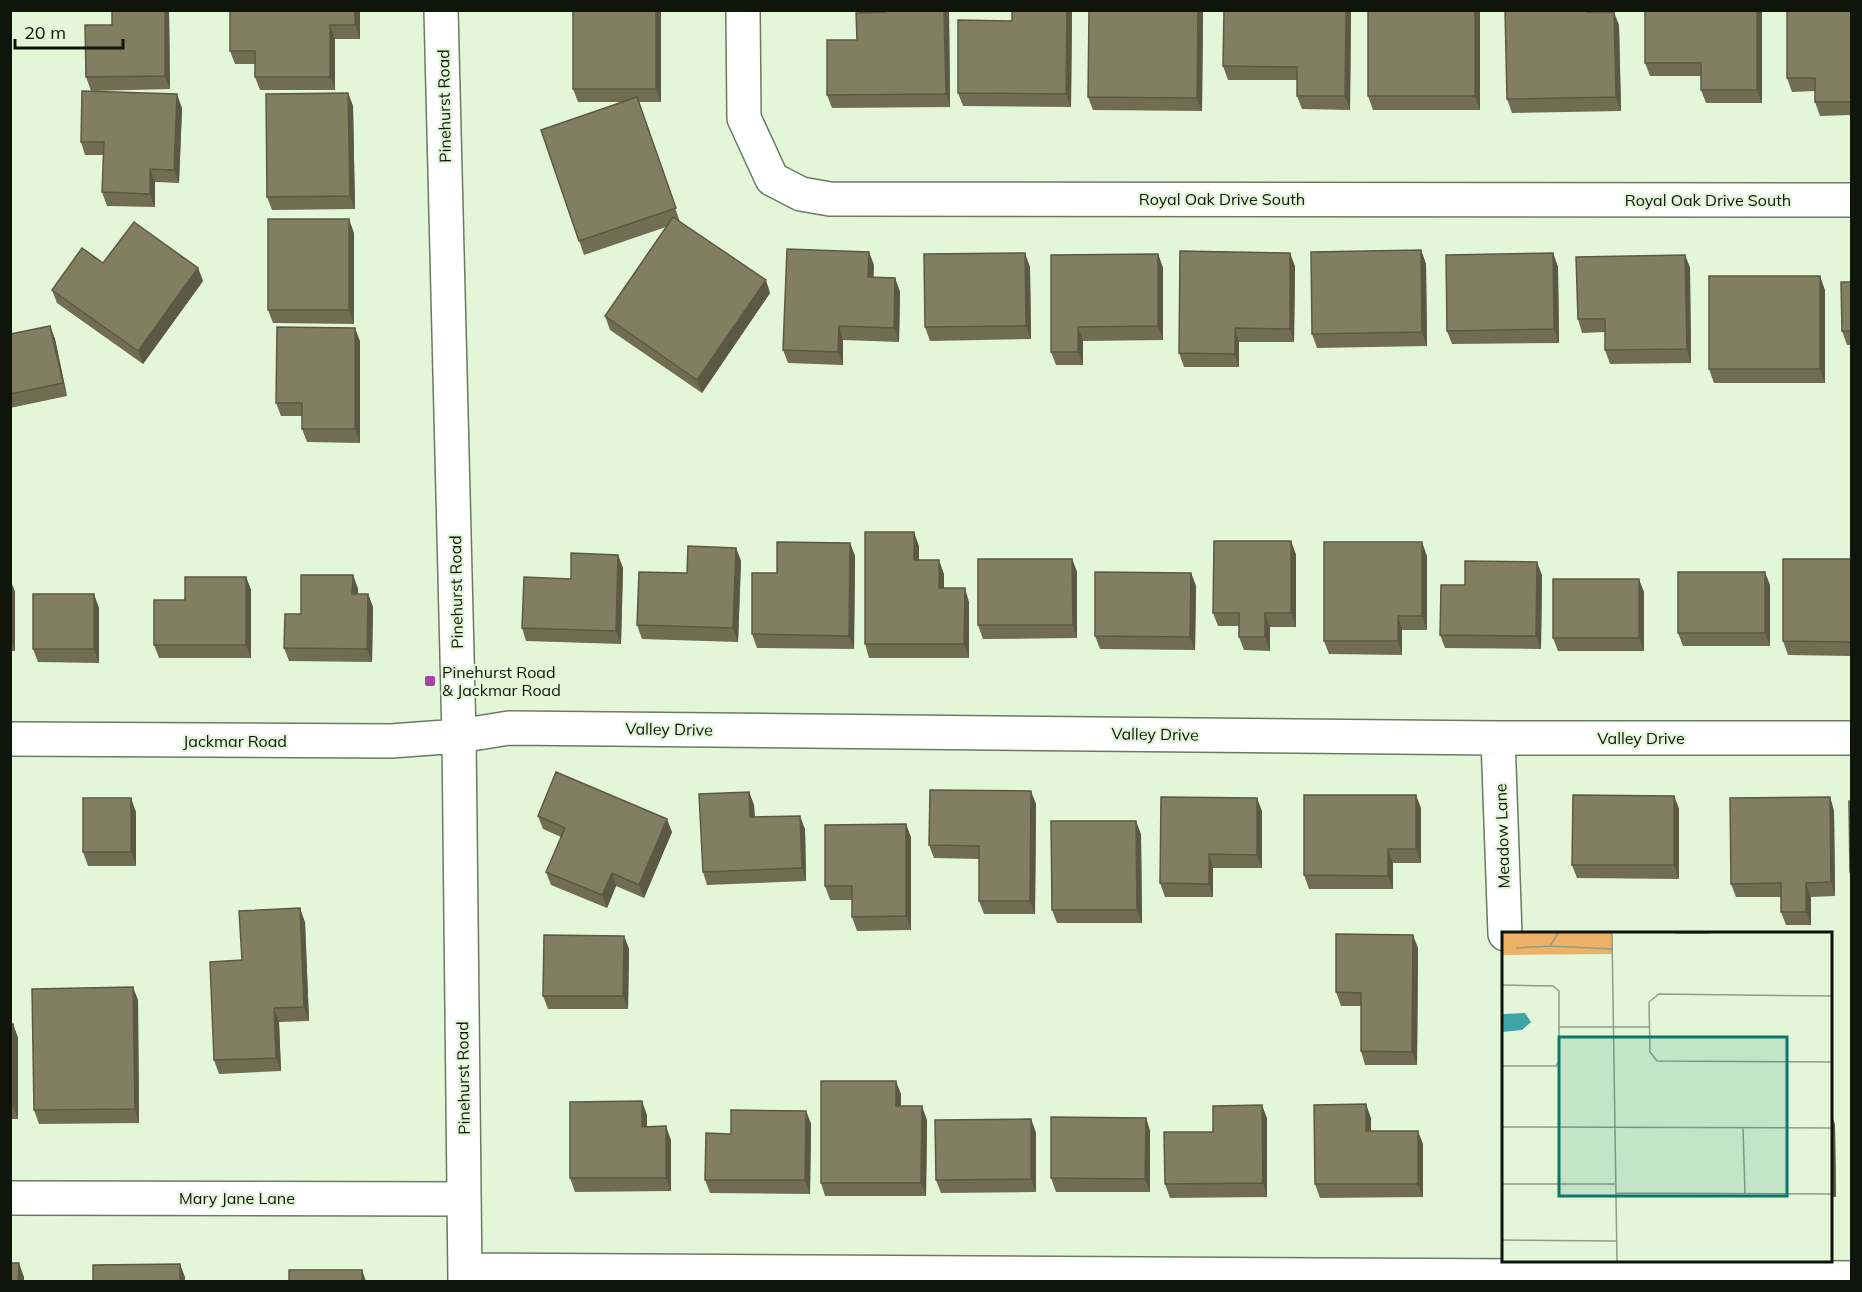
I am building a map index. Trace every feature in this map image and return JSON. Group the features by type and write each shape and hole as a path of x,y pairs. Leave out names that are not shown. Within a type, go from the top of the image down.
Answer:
{"street":[{"name":"Pinehurst Road","path":"441,10 459,736 465,1276"},
{"name":"Royal Oak Drive South","path":"743,10 744,118 772,179 801,194 830,199 1851,200"},
{"name":"Valley Drive","path":"459,736 509,728 1498,738 1851,738"},
{"name":"Jackmar Road","path":"10,739 392,741 459,736"},
{"name":"Meadow Lane","path":"1498,738 1505,932"},
{"name":"Mary Jane Lane","path":"10,1197 465,1199"},
{"path":"465,1276 1517,1268 1851,1278"}],"building":[{"path":"112,10 165,10 165,76 86,77 85,25 112,25"},
{"path":"230,10 355,10 355,25 330,25 330,77 255,77 255,51 230,51"},
{"path":"573,10 656,10 656,89 573,89"},
{"path":"886,10 944,10 946,94 827,95 827,40 857,40 856,13 886,12"},
{"path":"1012,10 1067,10 1066,94 958,93 958,20 1012,21"},
{"path":"1089,10 1198,10 1197,98 1088,97"},
{"path":"1224,10 1346,10 1345,96 1297,96 1297,67 1223,66"},
{"path":"1368,10 1475,10 1475,96 1368,96"},
{"path":"1505,10 1614,12 1616,97 1507,99"},
{"path":"1645,10 1757,10 1757,90 1701,90 1701,63 1645,63"},
{"path":"1787,10 1851,10 1851,102 1815,102 1815,78 1787,78"},
{"path":"82,91 177,94 174,170 150,169 150,194 102,192 104,142 81,142"},
{"path":"348,93 350,196 267,197 266,94"},
{"path":"637,97 676,208 579,241 541,130"},
{"path":"673,217 766,280 697,380 605,316"},
{"path":"268,219 349,219 349,310 268,310"},
{"path":"134,222 198,268 138,351 52,290 82,248 103,263"},
{"path":"787,249 869,252 868,277 895,278 894,328 839,326 838,352 783,350"},
{"path":"1421,250 1422,332 1312,334 1311,252"},
{"path":"1180,251 1290,253 1290,329 1235,328 1235,354 1179,353"},
{"path":"1025,253 1026,326 925,327 924,254"},
{"path":"1553,253 1554,329 1447,331 1446,255"},
{"path":"1158,254 1158,326 1078,327 1078,352 1051,352 1051,255"},
{"path":"1685,255 1687,349 1605,350 1605,319 1578,319 1576,257"},
{"path":"1709,276 1820,276 1820,369 1709,369"},
{"path":"1841,282 1851,282 1851,331 1842,331"},
{"path":"50,326 63,383 10,394 10,334"},
{"path":"277,327 355,328 355,429 302,429 302,403 276,403"},
{"path":"865,532 914,532 914,560 939,560 939,588 965,588 964,644 865,644"},
{"path":"1214,541 1291,541 1291,613 1265,613 1265,637 1239,637 1239,613 1213,613"},
{"path":"777,542 850,543 849,636 752,634 752,573 777,573"},
{"path":"1324,542 1422,542 1422,616 1398,616 1398,641 1324,641"},
{"path":"688,546 736,548 733,628 637,625 639,572 687,573"},
{"path":"571,553 618,555 616,631 522,628 524,577 571,579"},
{"path":"978,559 1072,559 1073,625 978,625"},
{"path":"1783,559 1851,559 1851,642 1783,641"},
{"path":"1465,561 1537,562 1536,636 1440,635 1441,585 1465,585"},
{"path":"1095,572 1191,573 1190,637 1095,636"},
{"path":"1678,572 1765,572 1765,633 1678,633"},
{"path":"301,575 353,575 352,594 368,594 367,649 284,648 285,614 301,614"},
{"path":"185,577 246,577 246,645 154,645 154,600 185,600"},
{"path":"1553,579 1639,579 1639,638 1553,638"},
{"path":"33,594 94,594 94,649 33,649"},
{"path":"556,772 667,819 639,885 612,873 602,895 546,872 565,828 538,816"},
{"path":"930,790 1031,791 1030,901 979,901 979,846 929,845"},
{"path":"749,792 750,817 800,816 802,868 703,872 699,794"},
{"path":"1304,795 1416,795 1416,849 1388,849 1388,876 1304,875"},
{"path":"1573,795 1674,796 1674,865 1572,865"},
{"path":"1161,797 1257,798 1257,855 1209,854 1209,884 1160,883"},
{"path":"1830,797 1831,882 1806,883 1806,912 1781,912 1781,883 1731,884 1730,798"},
{"path":"83,798 131,798 131,852 83,852"},
{"path":"1849,801 1851,801 1851,872 1850,872"},
{"path":"1051,821 1136,821 1137,910 1052,910"},
{"path":"906,824 906,916 852,917 852,886 825,886 825,825"},
{"path":"300,908 304,1007 274,1008 276,1058 214,1060 210,962 242,960 239,911"},
{"path":"1336,934 1413,935 1412,1052 1361,1051 1361,993 1336,992"},
{"path":"544,935 624,936 623,996 543,996"},
{"path":"133,987 135,1109 34,1110 32,989"},
{"path":"10,1024 13,1024 13,1106 10,1106"},
{"path":"821,1081 896,1081 896,1106 922,1106 921,1183 821,1183"},
{"path":"642,1101 642,1127 666,1126 666,1178 570,1178 570,1102"},
{"path":"1366,1104 1366,1131 1418,1131 1418,1184 1315,1184 1314,1105"},
{"path":"1262,1105 1263,1183 1165,1184 1164,1132 1213,1132 1213,1106"},
{"path":"731,1110 806,1111 805,1180 705,1180 706,1133 731,1134"},
{"path":"1051,1117 1146,1118 1145,1179 1051,1178"},
{"path":"1031,1119 1031,1179 936,1180 935,1120"},
{"path":"10,1263 19,1263 18,1281 10,1281"},
{"path":"180,1264 180,1281 93,1281 93,1265"},
{"path":"289,1270 362,1270 362,1281 289,1281"}],"place":[{"name":"Pinehurst Road & Jackmar Road","path":"430,681"}]}
